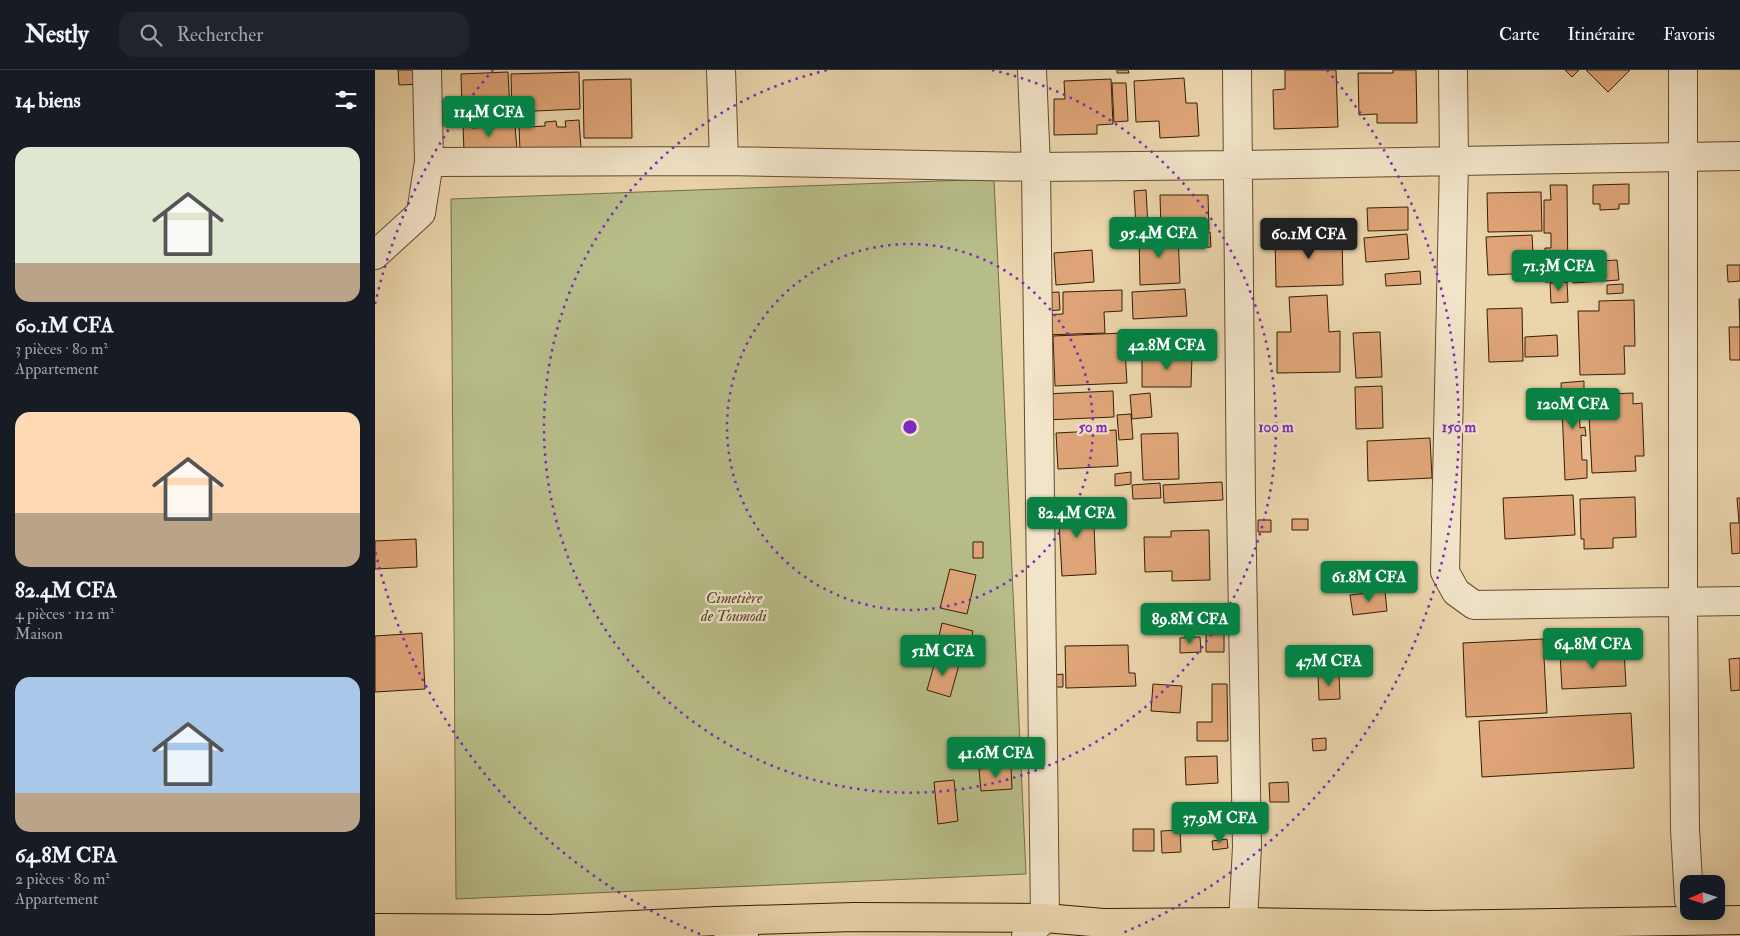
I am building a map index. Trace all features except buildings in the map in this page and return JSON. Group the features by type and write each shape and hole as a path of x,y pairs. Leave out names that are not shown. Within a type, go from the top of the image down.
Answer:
{"main road":[{"path":"375,928 549,929 855,917 1101,930 1243,922 1429,925 1680,911"},
{"path":"1725,917 1740,920"}],"street":[{"path":"375,255 421,213 429,162 427,70"},
{"path":"721,70 724,161"},
{"path":"1031,70 1036,168 1036,927"},
{"path":"1237,70 1241,511 1247,847 1243,922"},
{"path":"1453,70 1454,161 1445,572 1456,592 1474,605 1740,601"},
{"path":"1683,70 1683,603 1685,829 1687,875"},
{"path":"429,162 724,161 1036,168 1740,156"},
{"path":"717,921 744,936"}],"green space":[{"name":"Cimetière de Toumodi","path":"994,179 1026,874 456,899 451,199"}]}
